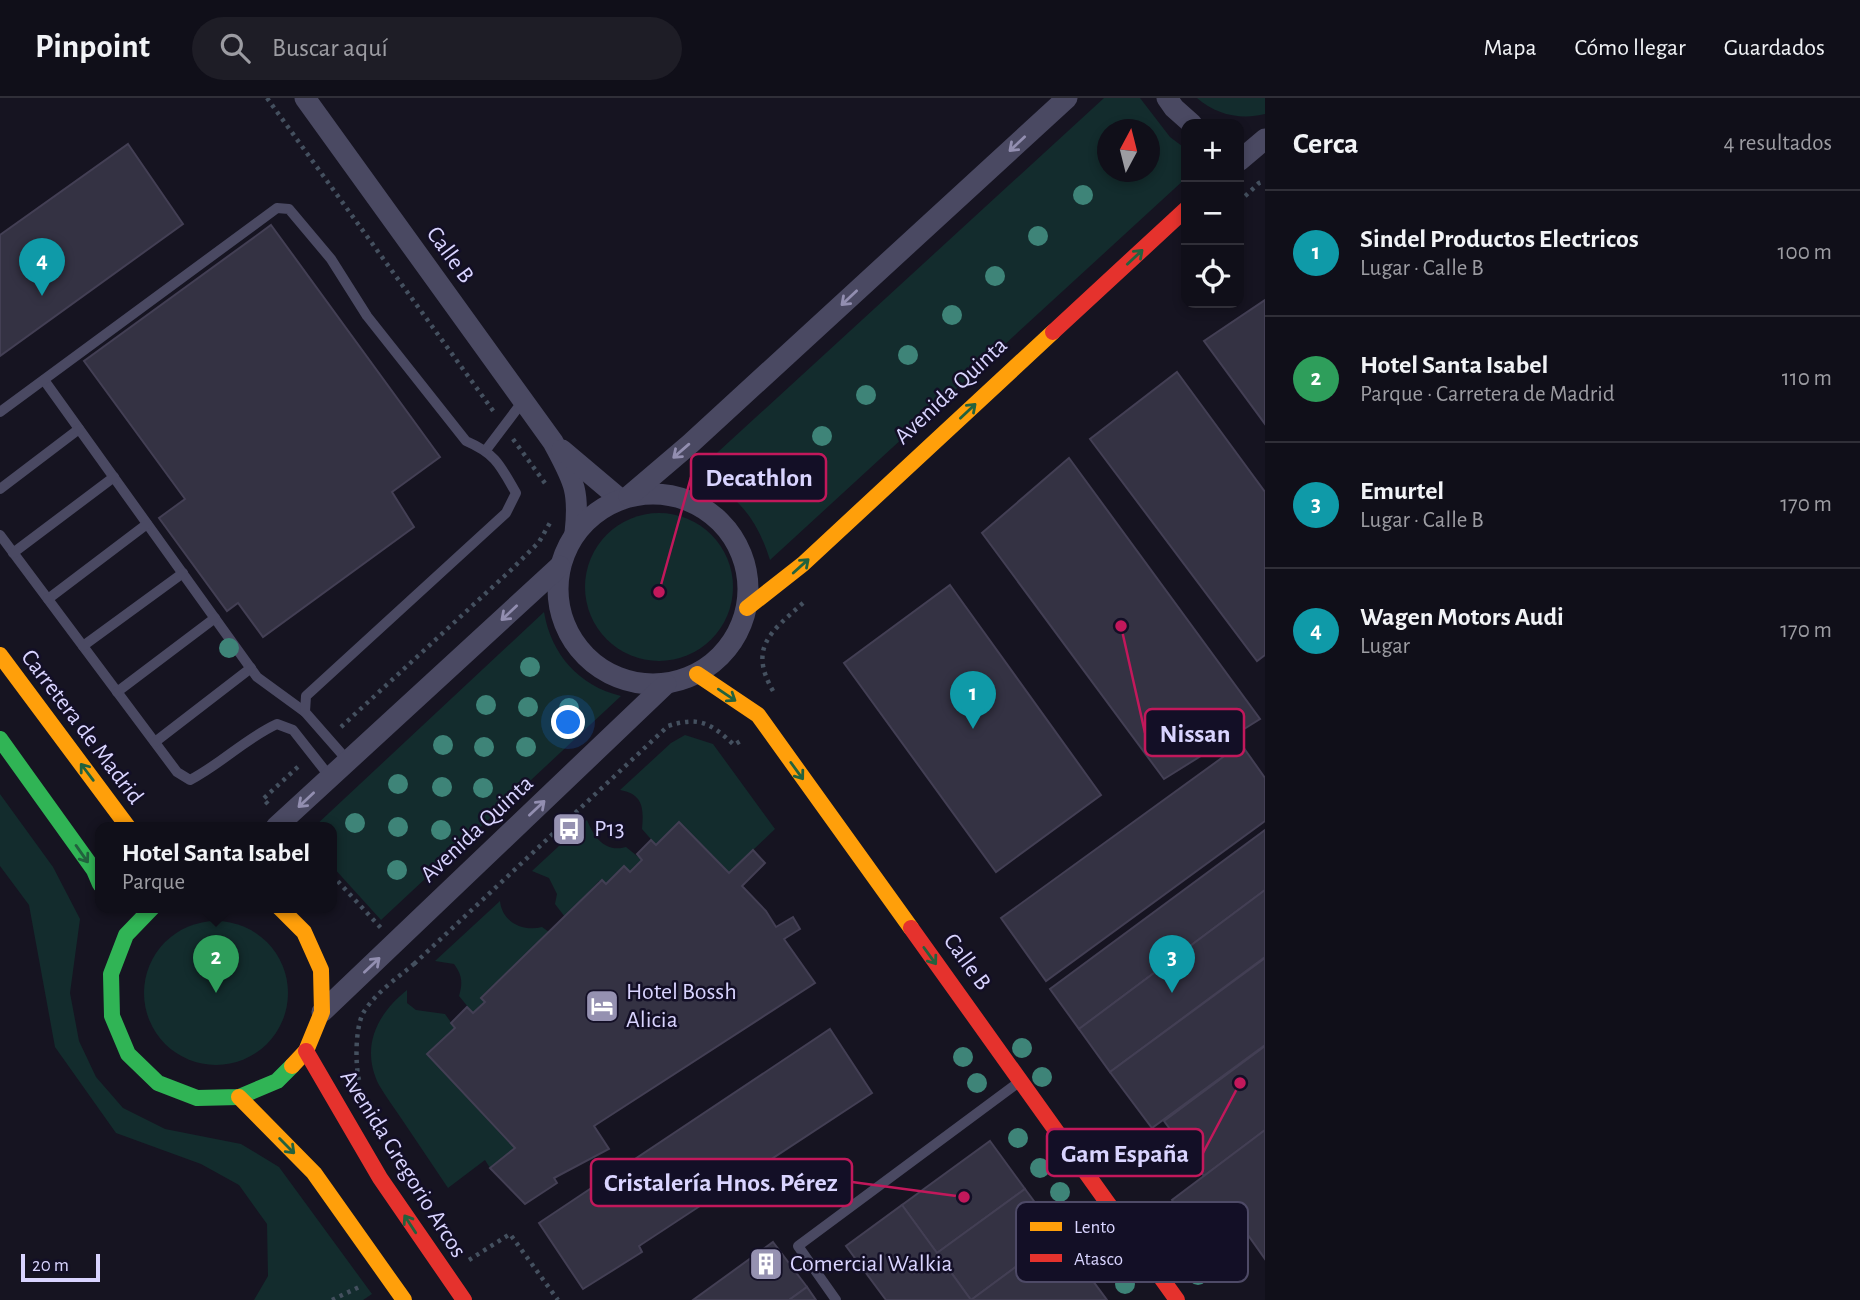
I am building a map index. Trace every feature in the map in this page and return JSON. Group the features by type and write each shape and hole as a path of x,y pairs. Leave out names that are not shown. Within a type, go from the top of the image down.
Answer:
{"main road":[{"name":"Avenida Quinta","path":"747,608 803,564 1181,214"},
{"name":"Carretera de Madrid","path":"0,655 124,822"},
{"name":"Calle B","path":"697,674 758,715 1108,1202"},
{"path":"0,739 95,872"},
{"path":"147,913 126,935 111,974 111,1016 128,1054 158,1083 197,1098 239,1097 277,1080 306,1051 322,1012 321,970 304,932 285,913"},
{"path":"117,917 126,935"},
{"name":"Avenida Gregorio Arcos","path":"306,1051 360,1146 433,1260 469,1297"},
{"path":"239,1097 314,1173 404,1300"},
{"name":"Calle B","path":"1164,1282 1177,1300"}],"street":[{"name":"Calle B","path":"305,98 553,442 572,478 578,503 575,533"},
{"path":"625,497 661,494 692,501 719,520 739,545 748,576 747,608 732,642 720,657 697,674 666,684 629,681 596,665 571,638 558,604 560,566 575,533 590,516 625,497 690,444 1067,98"},
{"path":"1167,98 1186,119"},
{"path":"1244,139 1265,138"},
{"path":"1244,157 1265,138"},
{"name":"Calle B","path":"553,442 625,497"},
{"path":"281,822 560,566"},
{"name":"Avenida Quinta","path":"322,1012 666,684"}],"lane":[{"path":"0,412 277,208 289,209 331,259 367,316 466,441 486,450 500,464 516,493 506,513 306,696 305,712"},
{"path":"44,380 257,677 305,712 348,761"},
{"path":"486,450 523,401"},
{"path":"0,489 79,429"},
{"path":"13,553 114,477"},
{"path":"48,599 147,524"},
{"path":"0,535 177,772 190,779 277,724 293,730 330,777"},
{"path":"83,646 183,573"},
{"path":"117,692 215,618"},
{"path":"155,742 251,668"},
{"path":"836,1300 798,1245 1021,1080"},
{"path":"385,1275 390,1300"}],"path":[{"path":"267,98 504,426 550,494"},
{"path":"1244,197 1265,181"},
{"path":"328,739 540,541 549,528 554,513"},
{"path":"775,695 763,673 762,654 769,634 811,595"},
{"path":"359,1081 356,1067 363,1012 388,985 414,964 668,726 687,720 702,723 716,728 734,745 764,725"},
{"path":"278,822 263,799 313,753"},
{"path":"337,881 414,964"},
{"path":"462,1249 469,1261 510,1234 558,1300"}],"green space":[{"path":"1104,98 1140,98 1156,119 1097,119 1097,182 1160,182 1160,124 1181,145 1181,183 770,560 751,519 733,498 694,474"},
{"path":"1197,98 1265,98 1265,114 1229,115 1212,109"},
{"path":"659,513 687,519 711,535 727,559 733,587 727,615 711,639 687,655 659,661 631,655 607,639 591,615 585,587 591,559 607,535 631,519"},
{"path":"544,612 553,641 569,666 592,685 621,696 381,920 337,872 337,822 319,822"},
{"path":"685,735 713,744 775,829 729,873 679,822 656,845 642,829 643,815 638,799 620,790 671,743"},
{"path":"0,794 53,867 80,919 70,993 79,1041 96,1077 123,1108 165,1129 241,1144 279,1167 372,1294 363,1300 254,1300 268,1276 267,1224 239,1185 201,1164 116,1133 55,1047 29,905 0,866"},
{"path":"587,820 593,833 607,846 626,847 642,860 630,872 606,884 599,881 565,917 555,904 557,894 549,878 532,871"},
{"path":"500,901 505,915 515,924 528,928 542,927 549,932 481,997 485,1002 473,1013 459,996 461,979 454,964 435,961"},
{"path":"216,921 243,927 267,942 282,966 288,993 282,1020 267,1044 243,1059 216,1065 189,1059 165,1044 150,1020 144,993 150,966 165,942 189,927"},
{"path":"407,990 407,1003 416,1010 445,1014 455,1028 428,1054 515,1148 490,1168 485,1160 448,1188 379,1085 371,1057 375,1032 380,1021 396,999"}],"building":[{"path":"128,144 183,224 0,356 0,235"},
{"path":"271,225 440,457 392,492 414,527 263,637 238,603 227,611 159,518 185,499 84,361"},
{"path":"1265,300 1265,424 1204,341"},
{"path":"1177,372 1265,492 1265,655 1257,661 1090,439"},
{"path":"1069,458 1260,719 1164,779 982,533"},
{"path":"950,585 1101,795 996,872 844,663"},
{"path":"1241,744 1265,778 1265,821 1046,981 1001,918"},
{"name":"Hotel Bossh Alicia","path":"679,822 729,873 753,850 765,863 742,886 766,911 776,927 793,917 800,929 784,939 815,983 594,1126 609,1149 554,1178 557,1183 525,1204 490,1168 515,1148 427,1054 455,1028 451,1023 467,1007 473,1013 485,1002 481,998 602,880 606,884 624,866 630,872 642,860 637,854 651,840 656,845"},
{"path":"1265,830 1265,890 1079,1029 1050,989"},
{"path":"1265,890 1265,957 1110,1072 1079,1029"},
{"path":"1265,958 1265,1045 1152,1128 1110,1072"},
{"path":"830,1029 872,1093 639,1246 642,1252 583,1289 539,1223"},
{"path":"1265,1046 1265,1130 1204,1176 1164,1121"},
{"path":"1265,1130 1265,1259 1248,1235 1248,1202 1172,1200"},
{"path":"990,1141 1025,1189 937,1253 902,1205"},
{"path":"1025,1189 1035,1202 1016,1202 1016,1267 971,1300 937,1253"},
{"path":"902,1205 971,1300 886,1300 846,1246"},
{"name":"Comercial Walkia","path":"773,1242 807,1287 789,1300 693,1300"},
{"path":"1016,1267 1016,1282 1094,1282 1107,1300 971,1300"},
{"path":"807,1287 816,1300 789,1300"}],"traffic: fast":[{"path":"0,739 95,872"},
{"path":"147,913 126,935 111,974 112,1016 128,1054 158,1083 197,1098 239,1097 277,1081 292,1066"}],"traffic: slow":[{"path":"747,608 803,564 1053,332"},
{"path":"0,655 124,822"},
{"path":"697,674 758,715 911,928"},
{"path":"285,913 304,932 321,970 322,1012 306,1051 292,1066"},
{"path":"239,1097 314,1173 404,1300"}],"traffic: jam":[{"path":"1053,332 1181,214"},
{"path":"911,928 1107,1202"},
{"path":"306,1051 380,1178 464,1300"},
{"path":"1164,1282 1177,1300"}],"place":[{"name":"Wagen Motors Audi","path":"42,296"},
{"name":"Decathlon","path":"659,592"},
{"name":"Nissan","path":"1121,626"},
{"name":"Sindel Productos Electricos","path":"973,729"},
{"name":"P13","path":"569,829"},
{"name":"Hotel Santa Isabel","path":"216,993"},
{"name":"Emurtel","path":"1172,993"},
{"name":"Hotel Bossh Alicia","path":"602,1006"},
{"name":"Gam España","path":"1240,1083"},
{"name":"Cristalería Hnos. Pérez","path":"964,1197"},
{"name":"Comercial Walkia","path":"766,1264"}]}
